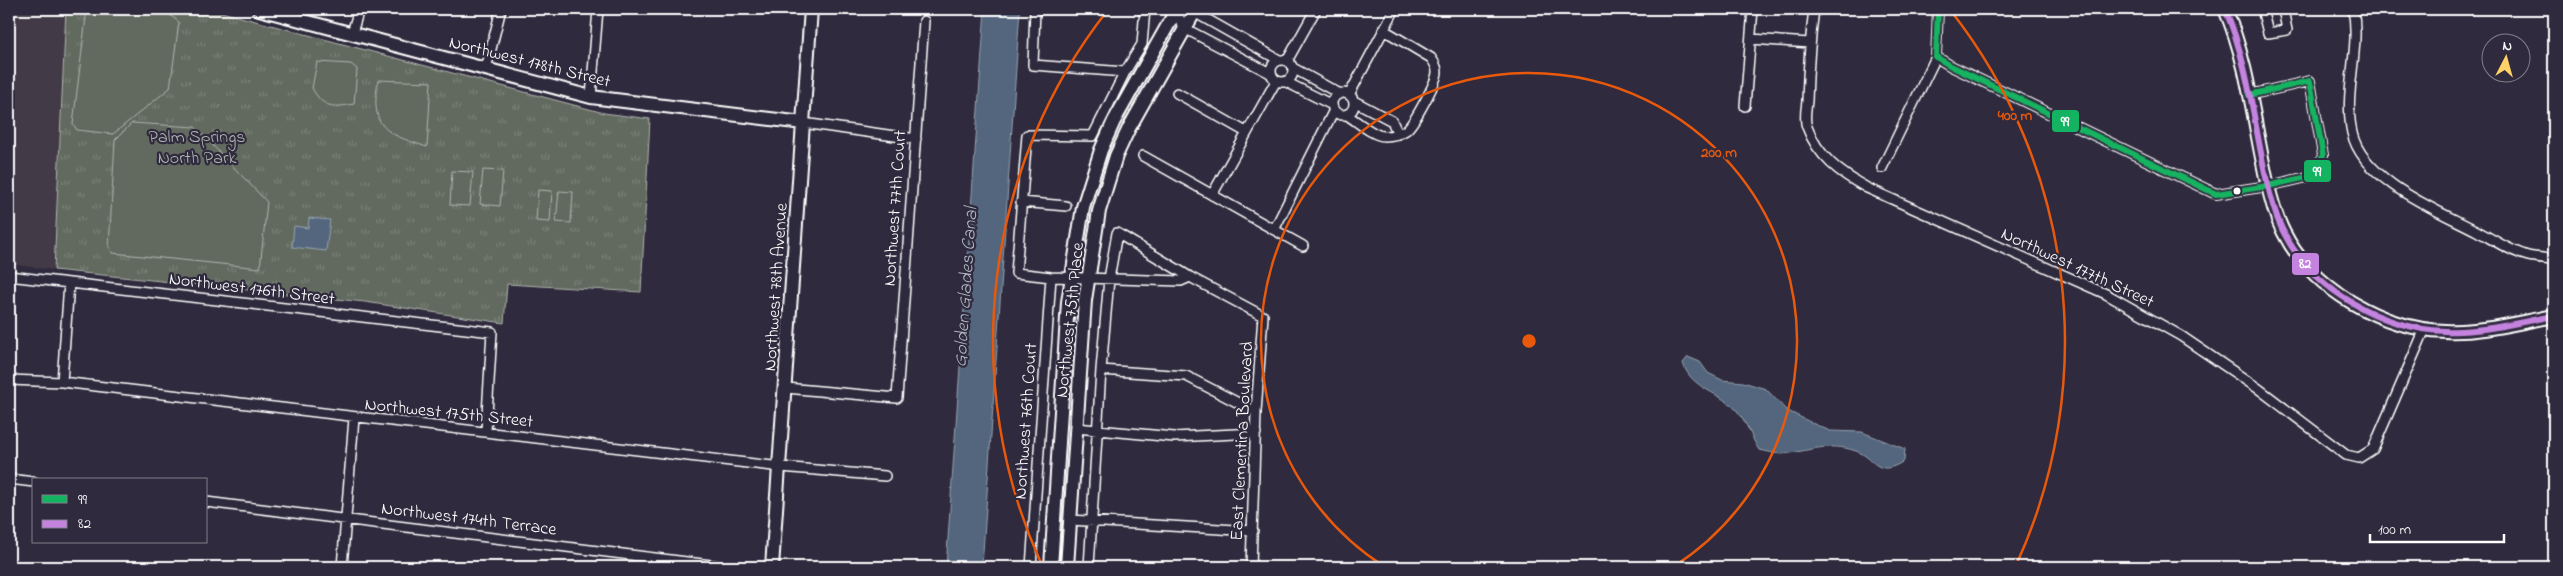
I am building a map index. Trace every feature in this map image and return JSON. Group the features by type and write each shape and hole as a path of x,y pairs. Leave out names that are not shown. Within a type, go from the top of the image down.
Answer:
{"street":[{"name":"Northwest 178th Street","path":"259,9 591,97 916,139"},
{"path":"352,33 359,9"},
{"path":"486,69 501,9"},
{"path":"591,97 598,9"},
{"name":"Northwest 78th Avenue","path":"772,567 781,467 811,9"},
{"path":"1035,9 1033,65 1125,72"},
{"path":"1145,9 1142,44 1125,72 1093,136 1027,136 1016,273 1051,277 1071,276 1109,279 1181,280 1190,277"},
{"path":"1270,72 1272,66 1286,63 1316,9"},
{"path":"1348,96 1395,9"},
{"path":"1745,106 1753,9"},
{"name":"Northwest 177th Street","path":"1814,9 1810,43 1806,125 1826,161 1845,176 1867,188 2106,294 2181,336 2259,389 2346,455 2359,458 2373,449 2425,329"},
{"path":"1882,168 1936,57 1938,9"},
{"path":"2225,9 2237,41 2268,186 2284,234 2314,272 2368,313 2388,321 2425,329 2446,331 2474,329 2554,316"},
{"path":"2262,9 2268,33 2288,30 2283,9"},
{"path":"2353,9 2353,48 2348,99 2353,135 2365,160 2404,193 2504,247 2529,256 2554,259"},
{"path":"1173,10 1195,10 1286,63 1392,121 1398,134"},
{"path":"1173,10 1184,28 1270,72 1276,81"},
{"name":"Northwest 75th Place","path":"1051,567 1071,276 1083,207 1101,150 1114,121 1173,10"},
{"name":"Northwest 75th Place","path":"1067,567 1087,277 1099,211 1116,156 1129,128 1195,10"},
{"name":"Northwest 77th Court","path":"786,388 897,398 924,21"},
{"path":"1276,81 1286,82 1333,108 1340,115 1347,115 1382,136 1398,134 1408,129 1414,121 1438,73 1436,65 1431,58 1384,30"},
{"path":"1751,39 1810,43"},
{"path":"1936,57 2211,192 2225,194 2316,175 2323,155 2310,81 2249,95"},
{"path":"1286,63 1292,76 1286,82"},
{"path":"1212,195 1276,81"},
{"path":"1177,93 1246,132"},
{"path":"1274,230 1333,108 1334,98 1348,96"},
{"path":"1347,115 1354,107 1348,96"},
{"path":"1143,156 1303,246"},
{"path":"1021,202 1066,206"},
{"path":"1089,567 1101,370 1109,279 1116,233 1190,277"},
{"name":"Northwest 176th Street","path":"9,276 492,332 486,431"},
{"name":"Northwest 76th Court","path":"1031,567 1051,277"},
{"name":"East Clementina Boulevard","path":"1190,277 1263,316 1256,412 1251,567"},
{"path":"62,382 69,283"},
{"path":"1101,370 1186,376 1256,412"},
{"name":"Northwest 175th Street","path":"9,380 62,382 781,467 885,476"},
{"path":"342,567 354,418"},
{"path":"1076,428 1174,437 1256,433"},
{"path":"9,480 32,482"},
{"path":"1056,492 1063,515 1070,520 1253,531"},
{"name":"Northwest 174th Terrace","path":"208,502 727,567"}],"shaded area":[{"path":"9,9 66,9 54,270 9,264"}],"green space":[{"name":"Palm Springs North Park","path":"66,9 210,9 604,113 650,119 641,292 507,284 504,323 365,302 54,270"},
{"path":"87,9 162,9 179,22 170,88 113,134 77,130 73,124"},
{"path":"317,62 351,64 357,69 354,104 334,106 320,100 312,88"},
{"path":"378,80 431,82 427,147 400,137 383,126 376,109"},
{"path":"132,123 195,127 267,202 260,268 113,253 109,247 115,140"},
{"path":"483,170 503,171 500,206 480,204"},
{"path":"452,171 473,172 470,206 450,205"},
{"path":"538,190 552,191 550,222 536,221"},
{"path":"559,191 573,192 571,223 556,222"}],"water":[{"path":"985,9 1020,9 982,567 946,567"},
{"path":"309,218 330,220 326,251 292,247 294,226 308,228"},
{"path":"1688,357 1700,362 1708,373 1722,380 1743,382 1766,389 1786,410 1830,431 1862,432 1905,449 1904,461 1895,466 1882,468 1863,454 1846,448 1836,447 1782,454 1759,450 1738,412 1724,400 1700,385 1687,372 1683,363"}],"transit line":[{"name":"99","path":"1938,9 1936,57 2216,194 2268,186 2316,175 2323,155 2310,81 2249,95"},
{"name":"82","path":"2225,9 2240,52 2274,210 2284,233 2297,253 2331,289 2352,303 2374,314 2421,329 2445,331 2472,330 2500,327 2554,316"}],"water label":[{"name":"Golden Glades Canal","path":"964,287"}]}
